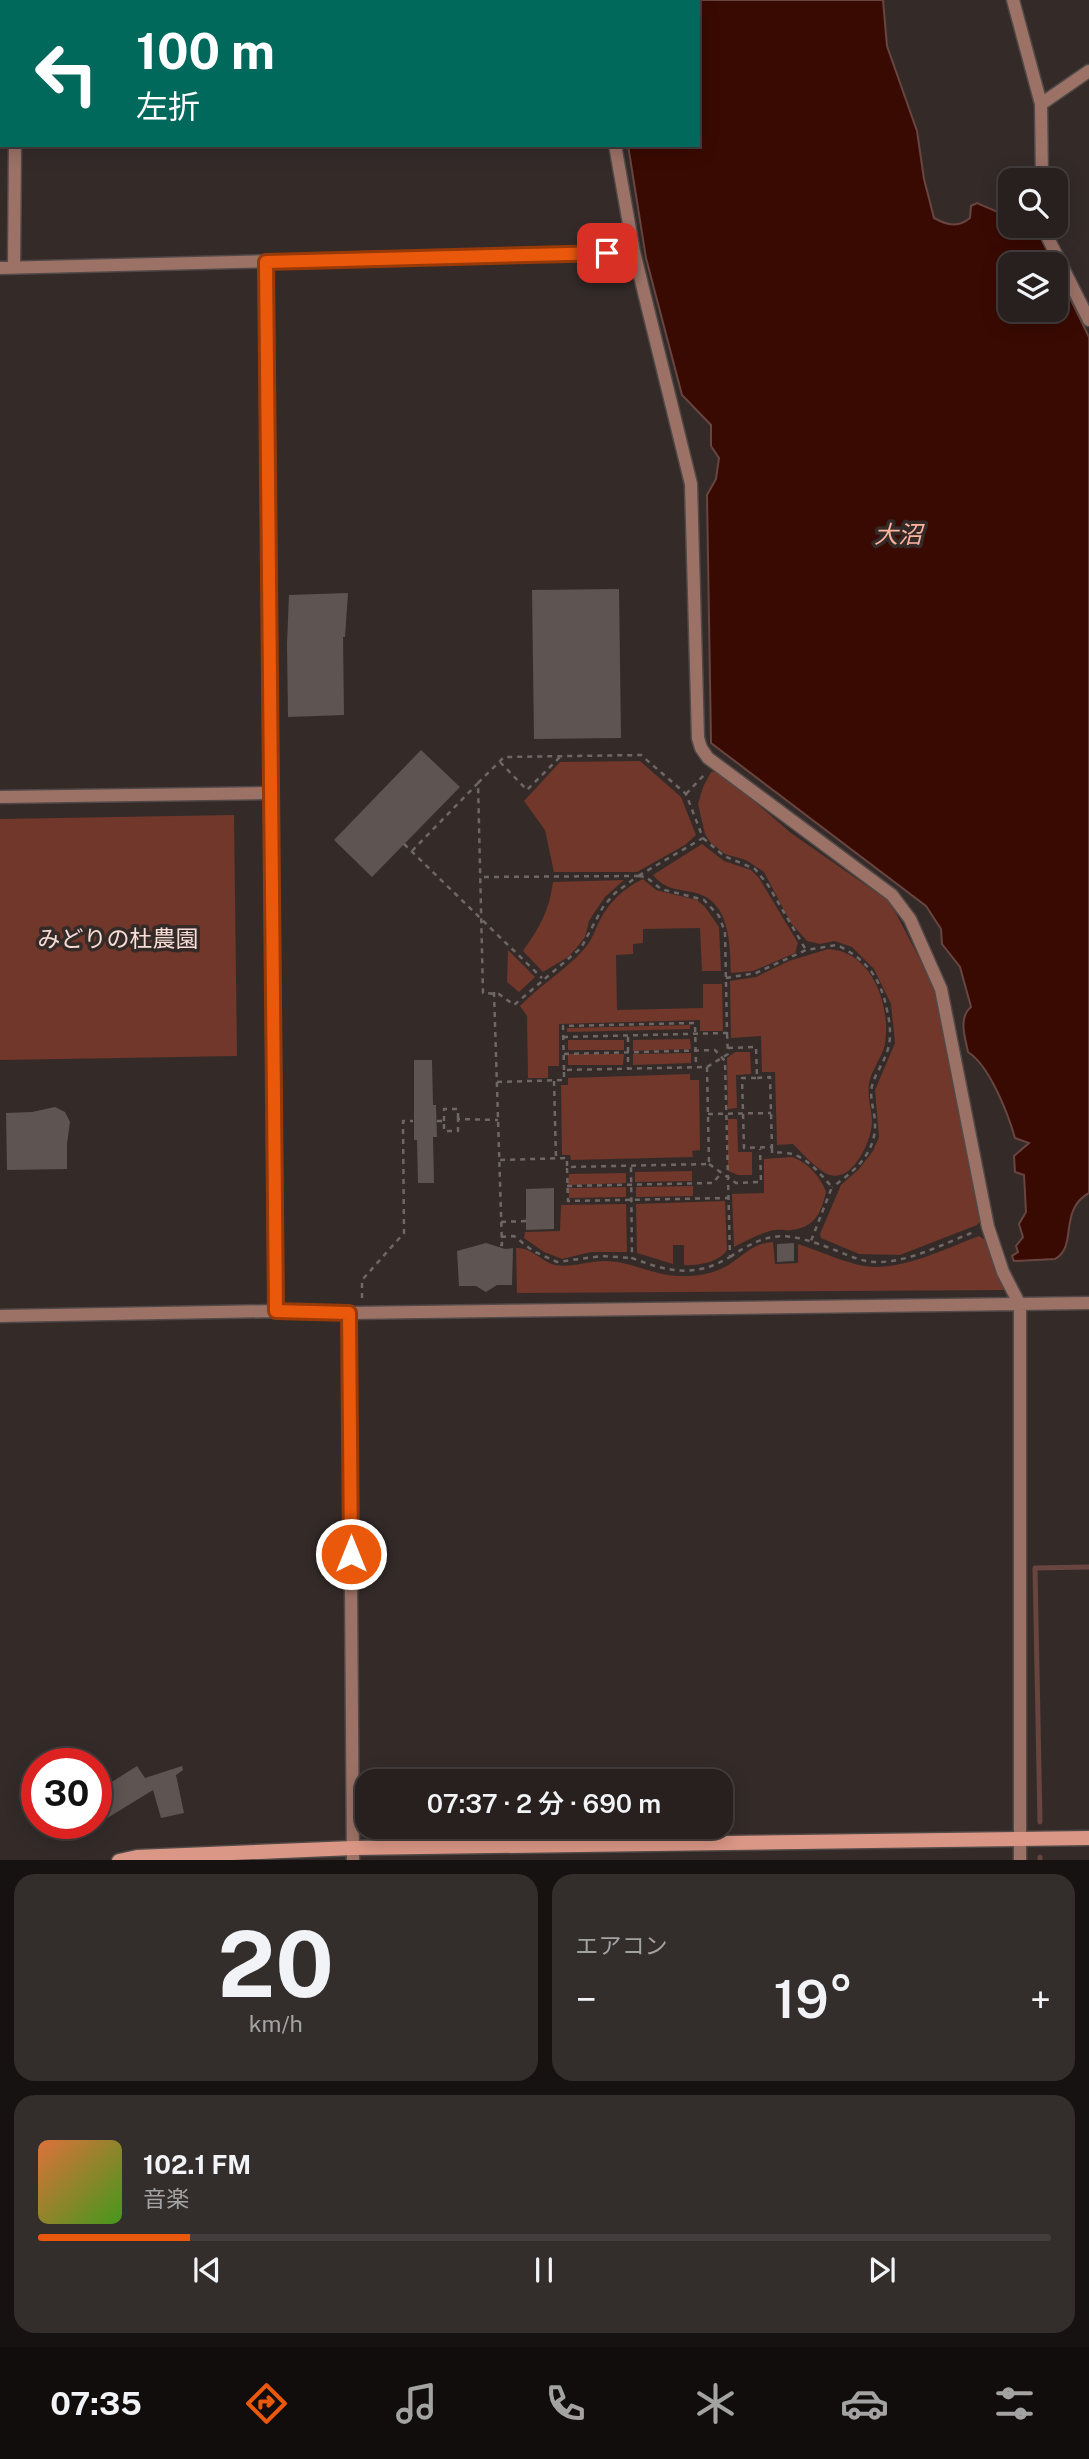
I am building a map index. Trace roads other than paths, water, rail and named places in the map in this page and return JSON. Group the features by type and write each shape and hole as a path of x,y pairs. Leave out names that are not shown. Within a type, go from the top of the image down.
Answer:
{"street":[{"path":"1013,0 1041,104 1042,168"},
{"path":"1041,104 1089,71"},
{"path":"14,267 15,147"},
{"path":"615,147 634,252 691,484 698,738 701,748 715,763 902,905 943,996 988,1227 1003,1272 1020,1305 1020,1860"},
{"path":"1048,238 1089,320"},
{"path":"0,268 634,252"},
{"path":"266,262 276,1311"},
{"path":"0,797 270,793"},
{"path":"0,1316 1089,1303"},
{"path":"353,1854 355,1313"},
{"path":"120,1860 137,1857 1089,1838"}],"water":[{"name":"大沼","path":"700,0 883,0 887,46 917,131 924,179 934,218 948,224 961,223 970,218 971,206 977,203 998,212 998,238 1041,238 1048,252 998,252 998,322 1068,322 1068,294 1089,337 1089,1193 1074,1209 1066,1246 1055,1259 1014,1261 1012,1256 1018,1252 1016,1246 1023,1237 1019,1224 1026,1212 1024,1175 1015,1172 1014,1156 1029,1143 1015,1138 991,1079 968,1052 964,1022 971,1007 960,967 942,944 941,929 926,906 711,743 707,495 716,479 719,458 711,446 711,425 682,395 646,258 628,147 700,147"}],"waterway":[{"path":"1040,1822 1035,1568 1089,1567"}],"park label":[{"name":"みどりの杜農園","path":"118,938"}]}
